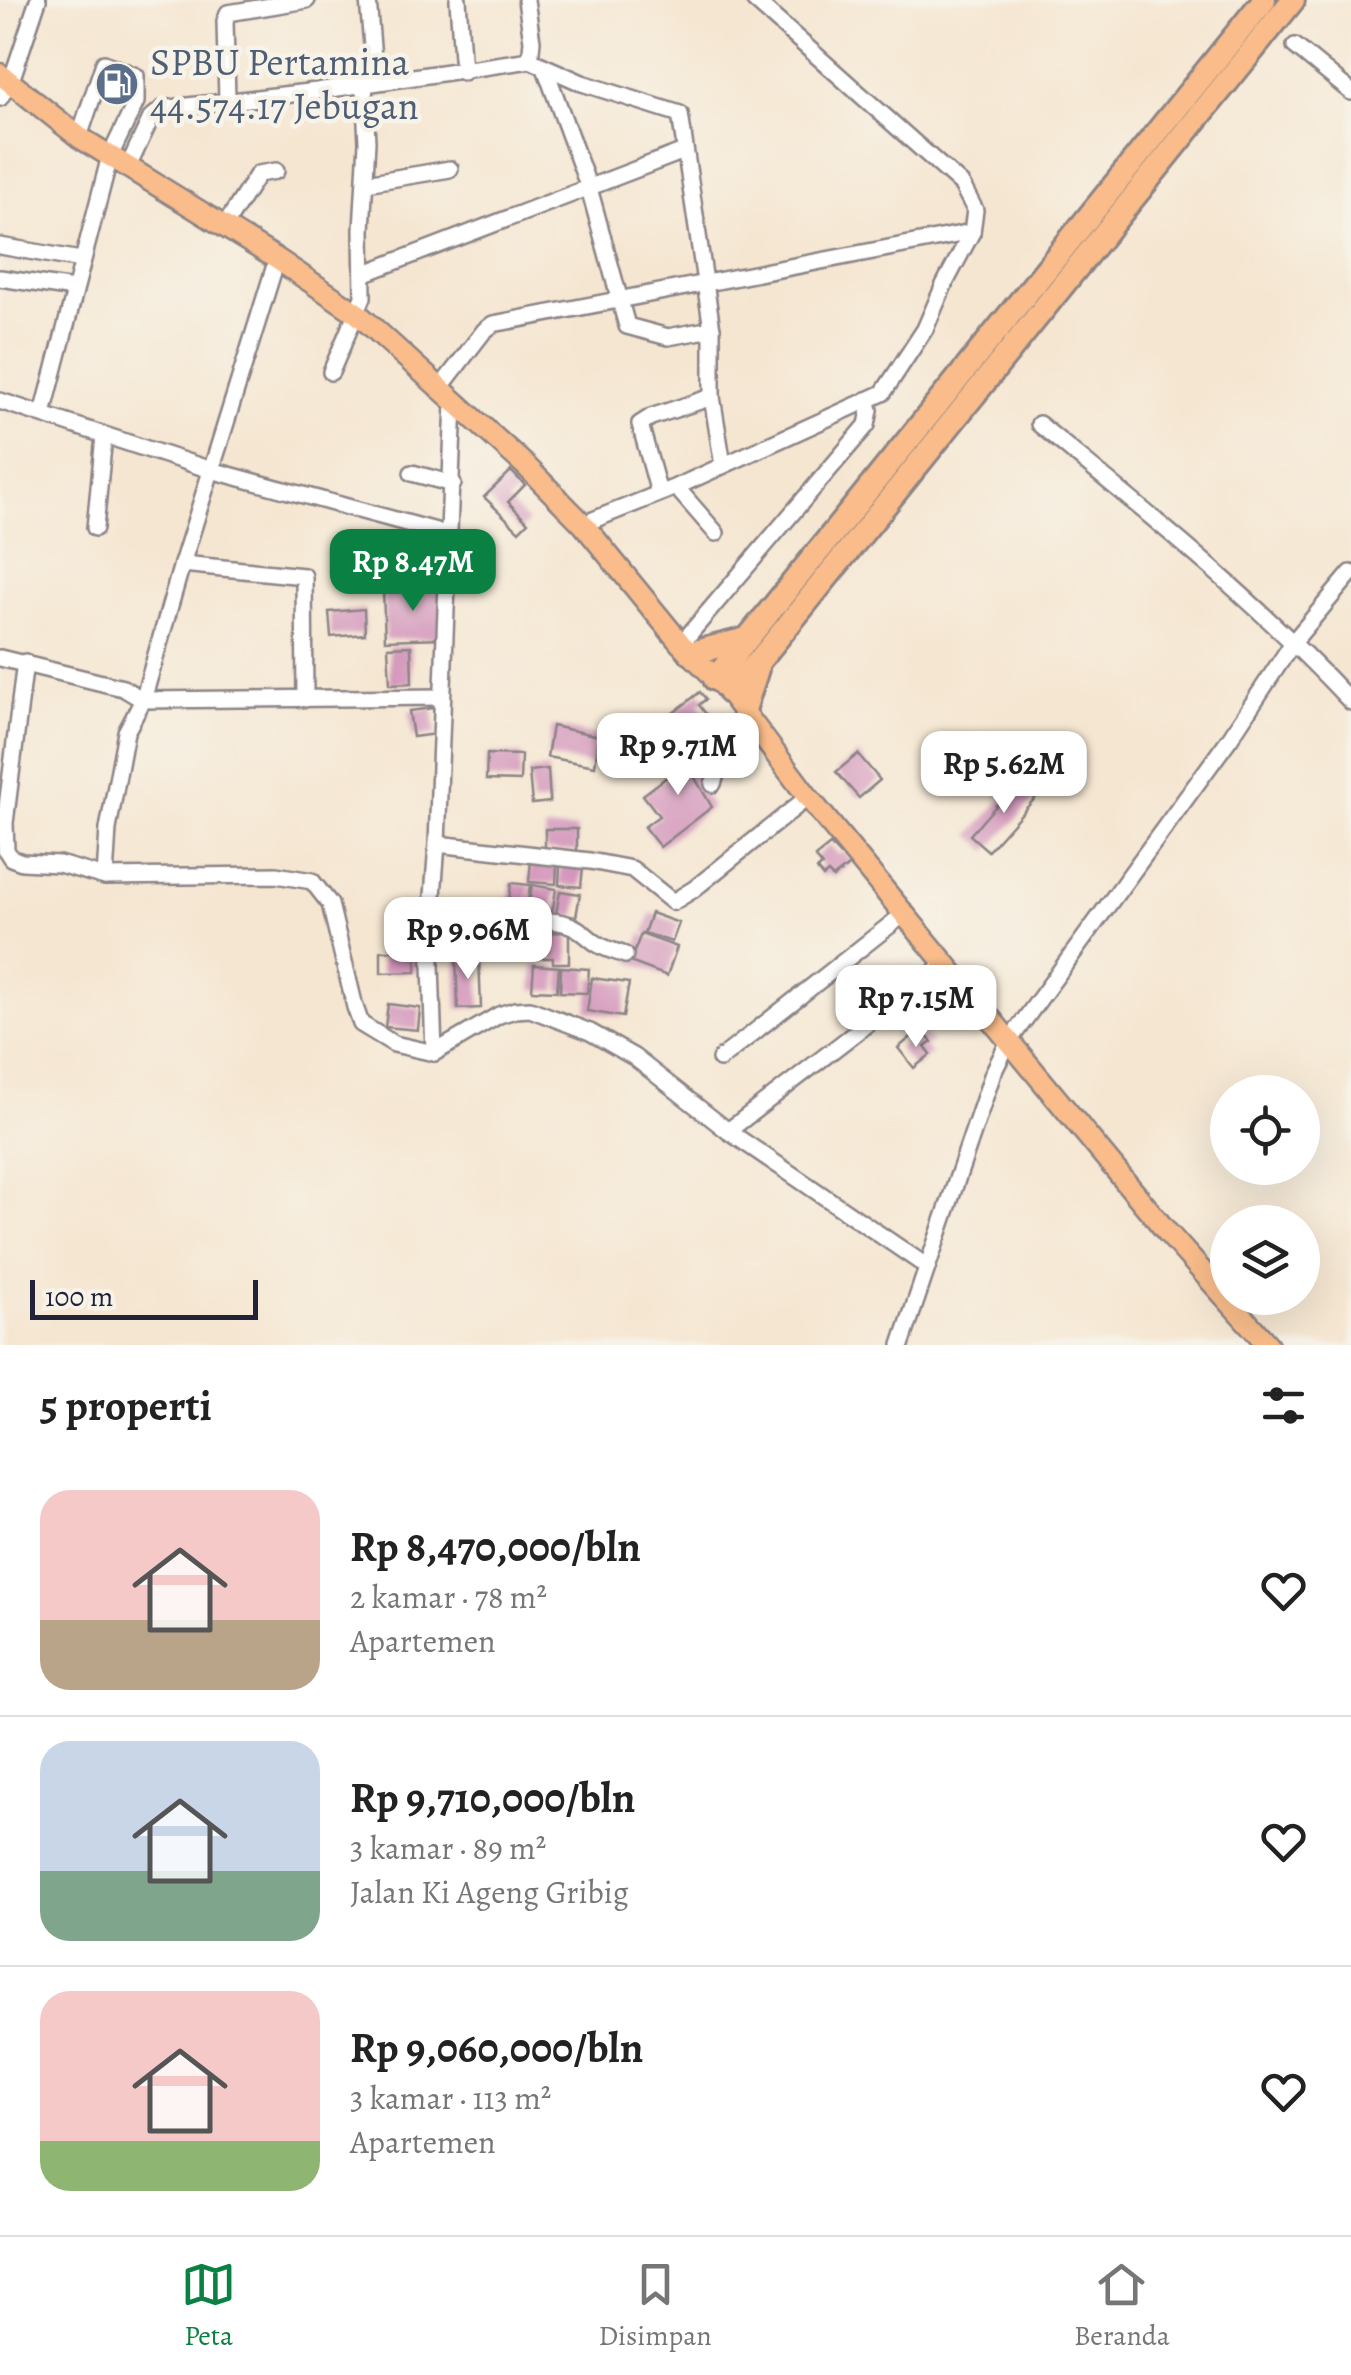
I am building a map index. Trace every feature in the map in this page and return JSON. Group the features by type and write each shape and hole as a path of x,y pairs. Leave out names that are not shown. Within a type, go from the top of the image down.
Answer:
{"highway":[{"path":"730,694 1293,0"},
{"path":"730,694 747,639 1251,2"},
{"path":"686,649 747,639"}],"main road":[{"path":"7,80 79,137 277,259 358,314 525,465 583,524 686,649 730,694 808,797 1008,1041 1167,1232 1268,1345"}],"street":[{"path":"7,80 38,0"},
{"path":"227,100 228,12 307,0"},
{"path":"331,372 363,297 362,230 370,82 368,0"},
{"path":"458,0 463,72"},
{"path":"526,0 538,64 588,188 631,330 668,337 712,330"},
{"path":"583,524 676,487 883,394 926,329 972,232 976,210 962,185 754,0"},
{"path":"1295,46 1351,92"},
{"path":"43,414 81,260 119,162 136,102 137,79 130,71 104,63 79,137"},
{"path":"119,162 156,113 176,106 538,64 680,114 712,330 712,398 723,465"},
{"path":"363,274 684,151"},
{"path":"366,183 450,169"},
{"path":"224,227 258,174 276,171"},
{"path":"434,1053 430,935 452,484 447,394 484,331 493,324 972,232"},
{"path":"0,246 81,260"},
{"path":"106,878 108,829 126,732 144,700 277,259"},
{"path":"0,278 74,289"},
{"path":"658,493 640,424 712,398"},
{"path":"686,649 867,425 867,400"},
{"path":"0,401 211,470 447,534"},
{"path":"1039,424 1166,528 1294,641 1351,702"},
{"path":"95,528 104,436"},
{"path":"412,473 452,484"},
{"path":"676,487 716,533"},
{"path":"182,564 304,576 305,699"},
{"path":"901,1345 992,1073 1008,1041 1230,738 1294,641 1351,573"},
{"path":"0,658 123,688 144,700 442,697"},
{"path":"25,662 5,823 6,850 16,861 59,864 106,878 276,875 312,882 330,904 354,1007 362,1024 377,1036 434,1053 499,1014 530,1008 590,1032 634,1057 728,1131 926,1266"},
{"path":"713,784 726,744 730,694"},
{"path":"437,844 632,869 666,899 675,902 808,797"},
{"path":"720,1058 904,914"},
{"path":"430,935 450,928 539,921 562,923 584,932 598,945 624,955"},
{"path":"728,1131 946,964"}],"building":[{"path":"511,471 525,485 508,502 528,522 519,531 484,497"},
{"path":"375,554 393,554 393,576 375,576"},
{"path":"396,554 430,554 430,576 396,576"},
{"path":"444,590 441,638 385,640 383,591"},
{"path":"364,609 365,634 331,637 329,612"},
{"path":"411,646 412,683 390,684 388,647"},
{"path":"700,692 706,699 699,705 710,719 676,747 658,725"},
{"path":"433,708 436,734 413,737 409,711"},
{"path":"552,726 599,736 595,766 547,757"},
{"path":"691,744 709,768 695,778 712,807 660,847 644,827 659,816 643,795 684,764 677,754"},
{"path":"487,754 521,755 520,781 486,780"},
{"path":"858,754 880,780 859,798 836,772"},
{"path":"548,769 550,802 532,804 529,771"},
{"path":"1019,780 1037,796 988,851 970,835"},
{"path":"545,829 577,829 577,851 545,851"},
{"path":"830,845 853,862 833,878 828,873 823,877 817,870 822,866 815,857"},
{"path":"531,860 557,862 556,884 529,882"},
{"path":"560,865 583,867 581,887 559,885"},
{"path":"511,883 530,885 526,918 507,916"},
{"path":"532,885 556,889 552,913 528,909"},
{"path":"560,891 580,894 576,917 556,914"},
{"path":"651,913 679,923 672,942 644,933"},
{"path":"480,931 481,954 454,955 454,932"},
{"path":"569,932 569,963 531,958 530,942 535,942 535,933"},
{"path":"641,934 677,947 667,976 630,962"},
{"path":"381,951 416,951 416,972 381,973"},
{"path":"479,956 481,1008 458,1009 456,957"},
{"path":"534,965 559,967 557,991 532,990"},
{"path":"561,967 589,969 587,993 560,992"},
{"path":"592,978 629,983 623,1017 587,1011"},
{"path":"921,988 942,1015 916,1033 895,1007"},
{"path":"388,1004 420,1008 418,1030 385,1027"},
{"path":"916,1033 921,1039 926,1035 932,1042 925,1047 931,1054 914,1068 898,1048"}],"place":[{"name":"SPBU Pertamina 44.574.17 Jebugan","path":"117,84"}]}
